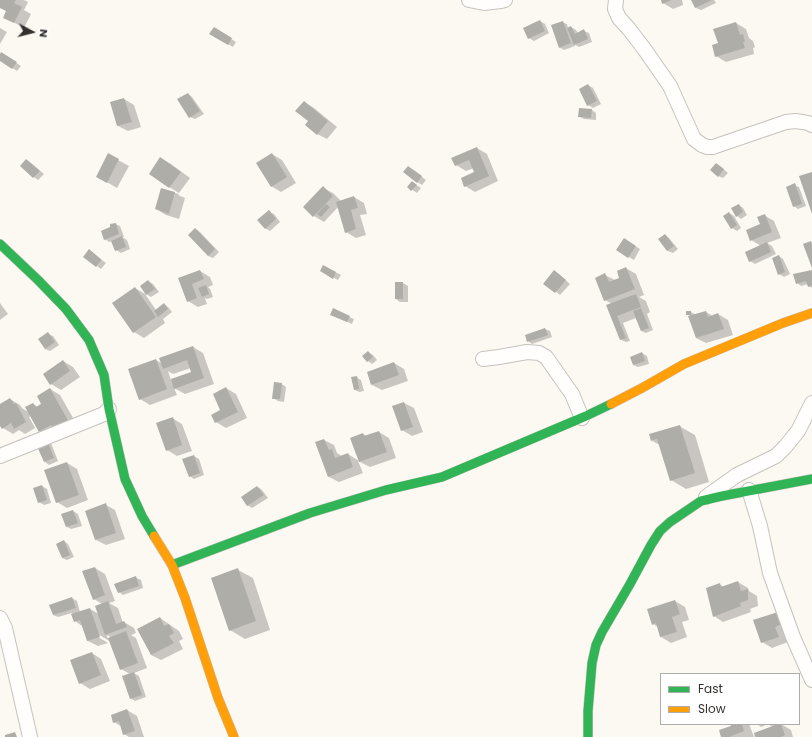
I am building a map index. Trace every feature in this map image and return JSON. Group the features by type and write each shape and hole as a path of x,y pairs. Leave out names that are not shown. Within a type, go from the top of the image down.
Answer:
{"street":[{"path":"469,0 484,3 504,0"},
{"path":"616,0 616,9 619,18 630,29 670,86 694,139 702,145 713,147 786,122 808,122 812,125"},
{"path":"0,244 66,309 88,340 104,375 109,409 124,479 142,516 172,565 185,598 218,698 234,737"},
{"path":"172,565 310,512 386,490 442,477 582,418 642,388 684,364 783,323 812,313"},
{"path":"482,359 527,352 539,353 546,357 572,394 582,418"},
{"path":"588,737 588,711 592,663 596,645 660,531 670,522 737,475 776,456 798,431 812,403"},
{"path":"0,456 104,414 109,409"},
{"path":"701,501 749,490 812,479"},
{"path":"749,490 760,526 770,573 793,637 812,680"},
{"path":"2,624 30,737"}],"building":[{"path":"0,0 16,0 14,3 22,7 14,23 3,18 6,11 0,8"},
{"path":"661,0 672,0 662,4"},
{"path":"691,0 712,0 695,8"},
{"path":"540,20 545,31 528,39 523,28"},
{"path":"563,21 571,43 559,48 551,25"},
{"path":"736,22 740,35 743,34 745,48 715,57 712,45 718,43 713,29"},
{"path":"571,26 575,34 584,29 588,39 574,45 567,28"},
{"path":"214,27 232,38 228,45 209,34"},
{"path":"1,52 17,62 12,69 0,61"},
{"path":"588,84 597,101 587,106 579,89"},
{"path":"188,93 200,111 189,118 177,99"},
{"path":"124,98 132,122 117,126 110,102"},
{"path":"304,101 328,121 317,135 305,125 308,121 295,111"},
{"path":"579,108 592,109 591,118 578,117"},
{"path":"477,147 489,176 464,187 461,178 474,172 469,160 455,166 451,158"},
{"path":"108,153 119,159 107,183 96,177"},
{"path":"272,153 287,177 271,187 256,163"},
{"path":"160,157 181,172 169,188 149,174"},
{"path":"26,159 40,171 33,178 20,166"},
{"path":"716,163 724,169 718,177 710,170"},
{"path":"408,166 422,176 417,183 403,172"},
{"path":"812,172 812,214 799,176"},
{"path":"412,181 417,185 411,191 407,187"},
{"path":"795,183 802,204 793,207 786,187"},
{"path":"323,186 333,196 313,217 303,207"},
{"path":"161,188 175,192 169,214 155,209"},
{"path":"354,196 358,208 351,210 356,229 345,233 336,202"},
{"path":"326,204 330,207 321,217 317,214"},
{"path":"739,204 743,212 736,217 731,208"},
{"path":"269,210 276,219 265,229 257,220"},
{"path":"729,212 737,225 731,229 723,216"},
{"path":"765,214 772,232 750,241 746,230 760,224 757,217"},
{"path":"116,223 119,234 104,240 101,231 110,227 110,224"},
{"path":"195,228 215,249 208,256 188,235"},
{"path":"665,234 674,246 667,251 658,239"},
{"path":"122,236 126,247 115,251 111,241"},
{"path":"624,238 636,246 628,258 616,250"},
{"path":"811,241 812,244 812,268 803,244"},
{"path":"767,242 771,252 749,262 745,252"},
{"path":"89,249 102,260 96,267 83,257"},
{"path":"779,255 785,272 778,275 772,258"},
{"path":"323,265 336,272 333,279 320,271"},
{"path":"626,267 635,289 604,301 595,278 605,273 609,282 619,278 617,271"},
{"path":"200,270 204,279 192,284 197,298 187,302 178,278"},
{"path":"554,270 566,280 555,293 543,284"},
{"path":"812,270 812,286 808,287 806,281 796,284 793,274"},
{"path":"148,280 155,289 146,295 140,286"},
{"path":"395,282 403,282 403,299 395,299"},
{"path":"206,285 209,294 202,297 198,288"},
{"path":"135,287 156,317 133,333 112,303"},
{"path":"636,294 641,307 617,316 626,338 620,340 606,305"},
{"path":"164,303 168,309 158,317 154,311"},
{"path":"333,308 350,316 347,322 330,315"},
{"path":"641,308 649,328 641,331 633,311"},
{"path":"686,311 691,311 691,315 686,315"},
{"path":"706,311 708,317 718,313 724,329 696,338 688,316"},
{"path":"545,328 548,335 527,342 525,335"},
{"path":"48,332 55,342 45,349 38,339"},
{"path":"193,346 204,378 174,389 171,379 191,372 187,360 163,369 159,358"},
{"path":"368,351 373,357 367,362 362,356"},
{"path":"642,352 645,361 633,365 630,357"},
{"path":"156,359 167,389 139,400 128,369"},
{"path":"63,360 70,371 50,385 43,374"},
{"path":"394,362 399,375 371,385 367,372"},
{"path":"357,376 359,389 354,390 351,377"},
{"path":"274,382 282,383 280,399 272,399"},
{"path":"226,387 238,412 215,423 211,415 220,410 213,394"},
{"path":"50,388 70,424 55,433 51,425 39,432 25,407 33,403 36,407 41,404 37,396"},
{"path":"10,398 14,404 16,403 26,422 14,429 11,423 2,429 0,426 0,404"},
{"path":"404,402 413,427 401,431 392,406"},
{"path":"173,417 182,445 166,451 156,423"},
{"path":"680,425 695,473 670,481 657,439 651,441 649,434"},
{"path":"379,431 387,452 359,462 350,438 363,433 364,436"},
{"path":"324,439 329,450 332,449 335,458 348,453 353,467 328,477 315,442"},
{"path":"47,440 54,458 44,462 36,444"},
{"path":"194,455 200,473 189,477 182,459"},
{"path":"67,462 79,495 56,503 44,470"},
{"path":"42,485 47,500 38,503 33,488"},
{"path":"257,486 264,495 247,506 241,497"},
{"path":"106,503 116,533 95,540 85,511"},
{"path":"73,510 78,523 66,527 61,514"},
{"path":"64,540 70,555 62,558 56,544"},
{"path":"95,567 105,595 93,600 82,571"},
{"path":"238,568 256,621 229,631 211,578"},
{"path":"136,576 139,586 118,593 114,584"},
{"path":"738,581 741,591 748,589 748,600 740,603 741,606 713,617 706,588 720,583 721,587"},
{"path":"72,597 76,608 53,615 49,605"},
{"path":"675,600 680,614 672,617 677,632 660,637 656,623 652,625 647,609"},
{"path":"108,601 116,624 124,621 127,627 105,635 95,606"},
{"path":"90,608 100,637 87,641 80,620 74,622 71,614"},
{"path":"778,612 782,624 775,627 779,637 761,643 753,620"},
{"path":"160,617 164,626 169,624 174,633 169,636 174,643 151,655 137,629"},
{"path":"126,631 138,663 120,670 108,638"},
{"path":"92,652 101,675 79,684 70,660"},
{"path":"134,672 142,695 130,699 122,676"},
{"path":"127,709 135,731 123,735 119,721 113,723 111,715"},
{"path":"742,725 744,731 729,737 721,737 719,730 731,726"},
{"path":"775,725 781,725 785,735 781,737 755,737 754,733"},
{"path":"15,732 17,737 5,737 5,735"}],"traffic: fast":[{"path":"0,244 66,309 89,340 104,375 109,409 125,479 142,516 154,536"},
{"path":"172,565 310,513 386,490 442,477 611,404"},
{"path":"588,737 588,711 592,663 596,645 660,531 670,522 701,501 812,479"}],"traffic: slow":[{"path":"611,404 684,364 783,323 812,313"},
{"path":"154,536 172,565 185,598 218,698 234,737"}]}
